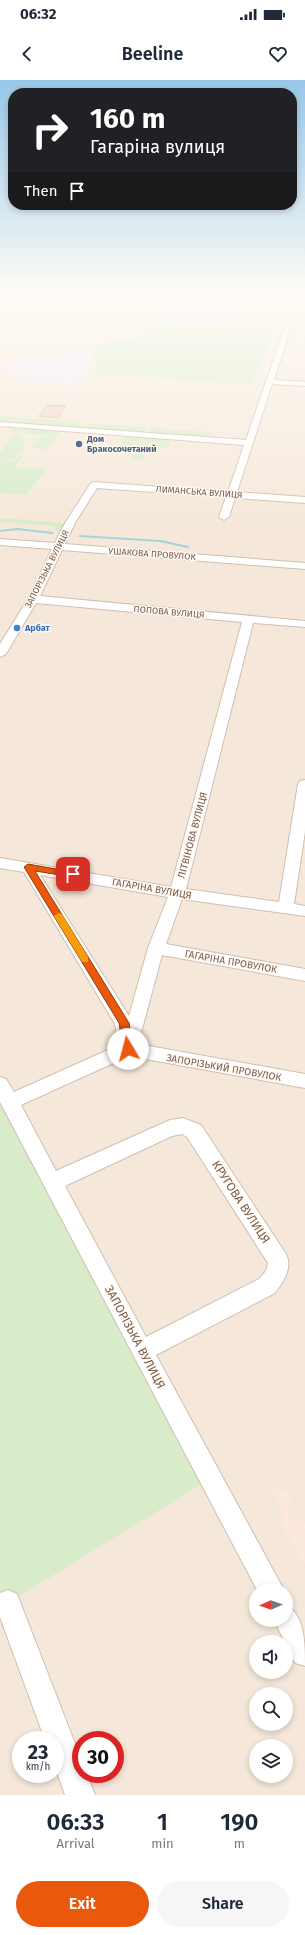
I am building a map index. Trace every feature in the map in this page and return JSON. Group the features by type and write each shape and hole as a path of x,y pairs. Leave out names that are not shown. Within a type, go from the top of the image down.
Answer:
{"street":[{"path":"224,517 273,369"},
{"path":"268,382 305,384"},
{"path":"0,424 248,443"},
{"name":"ЛИМАНСЬКА ВУЛИЦЯ","path":"94,485 305,500"},
{"name":"ЗАПОРІЗЬКА ВУЛИЦЯ","path":"0,654 33,599 70,523 94,485"},
{"name":"УШАКОВА ПРОВУЛОК","path":"0,542 305,566"},
{"name":"ПОПОВА ВУЛИЦЯ","path":"33,599 305,624"},
{"name":"ЛІТВІНОВА ВУЛИЦЯ","path":"128,1049 156,948 177,893 248,619"},
{"path":"286,908 305,784"},
{"name":"ГАГАРІНА ВУЛИЦЯ","path":"0,863 177,893 305,911"},
{"path":"5,1093 128,1049 124,1023 28,867"},
{"name":"ГАГАРІНА ПРОВУЛОК","path":"156,948 305,975"},
{"name":"ЗАПОРІЗЬКИЙ ПРОВУЛОК","path":"128,1049 305,1081"},
{"name":"ЗАПОРІЗЬКА ВУЛИЦЯ","path":"5,1093 266,1583"},
{"name":"КРУГОВА ВУЛИЦЯ","path":"53,1182 170,1128 183,1126 194,1131 279,1261 275,1276 267,1286 142,1351"},
{"path":"8,1603 80,1795"},
{"path":"291,1627 305,1653"}],"shaded area":[{"path":"0,369 305,369 305,1795 0,1795"},
{"path":"88,369 75,385 15,380 22,372 0,370"},
{"path":"272,1488 290,1492 288,1518 305,1522 305,1564 284,1528 284,1519"}],"green space":[{"path":"93,369 258,369 251,384 88,373"},
{"path":"0,416 82,423 77,428 0,423"},
{"path":"91,423 146,428 143,433 85,428"},
{"path":"15,427 55,429 60,432 57,436 8,432"},
{"path":"152,428 210,432 207,439 149,434"},
{"path":"14,435 19,435 25,442 22,451 13,459 0,463 0,453"},
{"path":"127,435 154,437 156,440 171,441 170,444 121,440"},
{"path":"41,436 56,437 46,450 32,447"},
{"path":"120,441 170,445 168,448 149,447 142,460 131,459 137,446 124,445"},
{"path":"23,456 13,468 0,467 0,464"},
{"path":"0,468 47,468 26,495 0,493"},
{"path":"1,518 65,524 61,534 57,533 54,526 0,522"},
{"path":"0,1084 210,1479 0,1608"}],"building":[{"path":"47,405 66,406 58,418 39,416"}],"waterway":[{"path":"0,531 17,529 52,533"},
{"path":"80,536 160,541 188,547"}],"slow traffic":[{"path":"59,916 85,959"}],"place":[{"name":"Дом Бракосочетаний","path":"79,444"},
{"name":"Арбат","path":"17,628"}],"route":[{"path":"73,874 28,867 124,1023 128,1049"}]}
